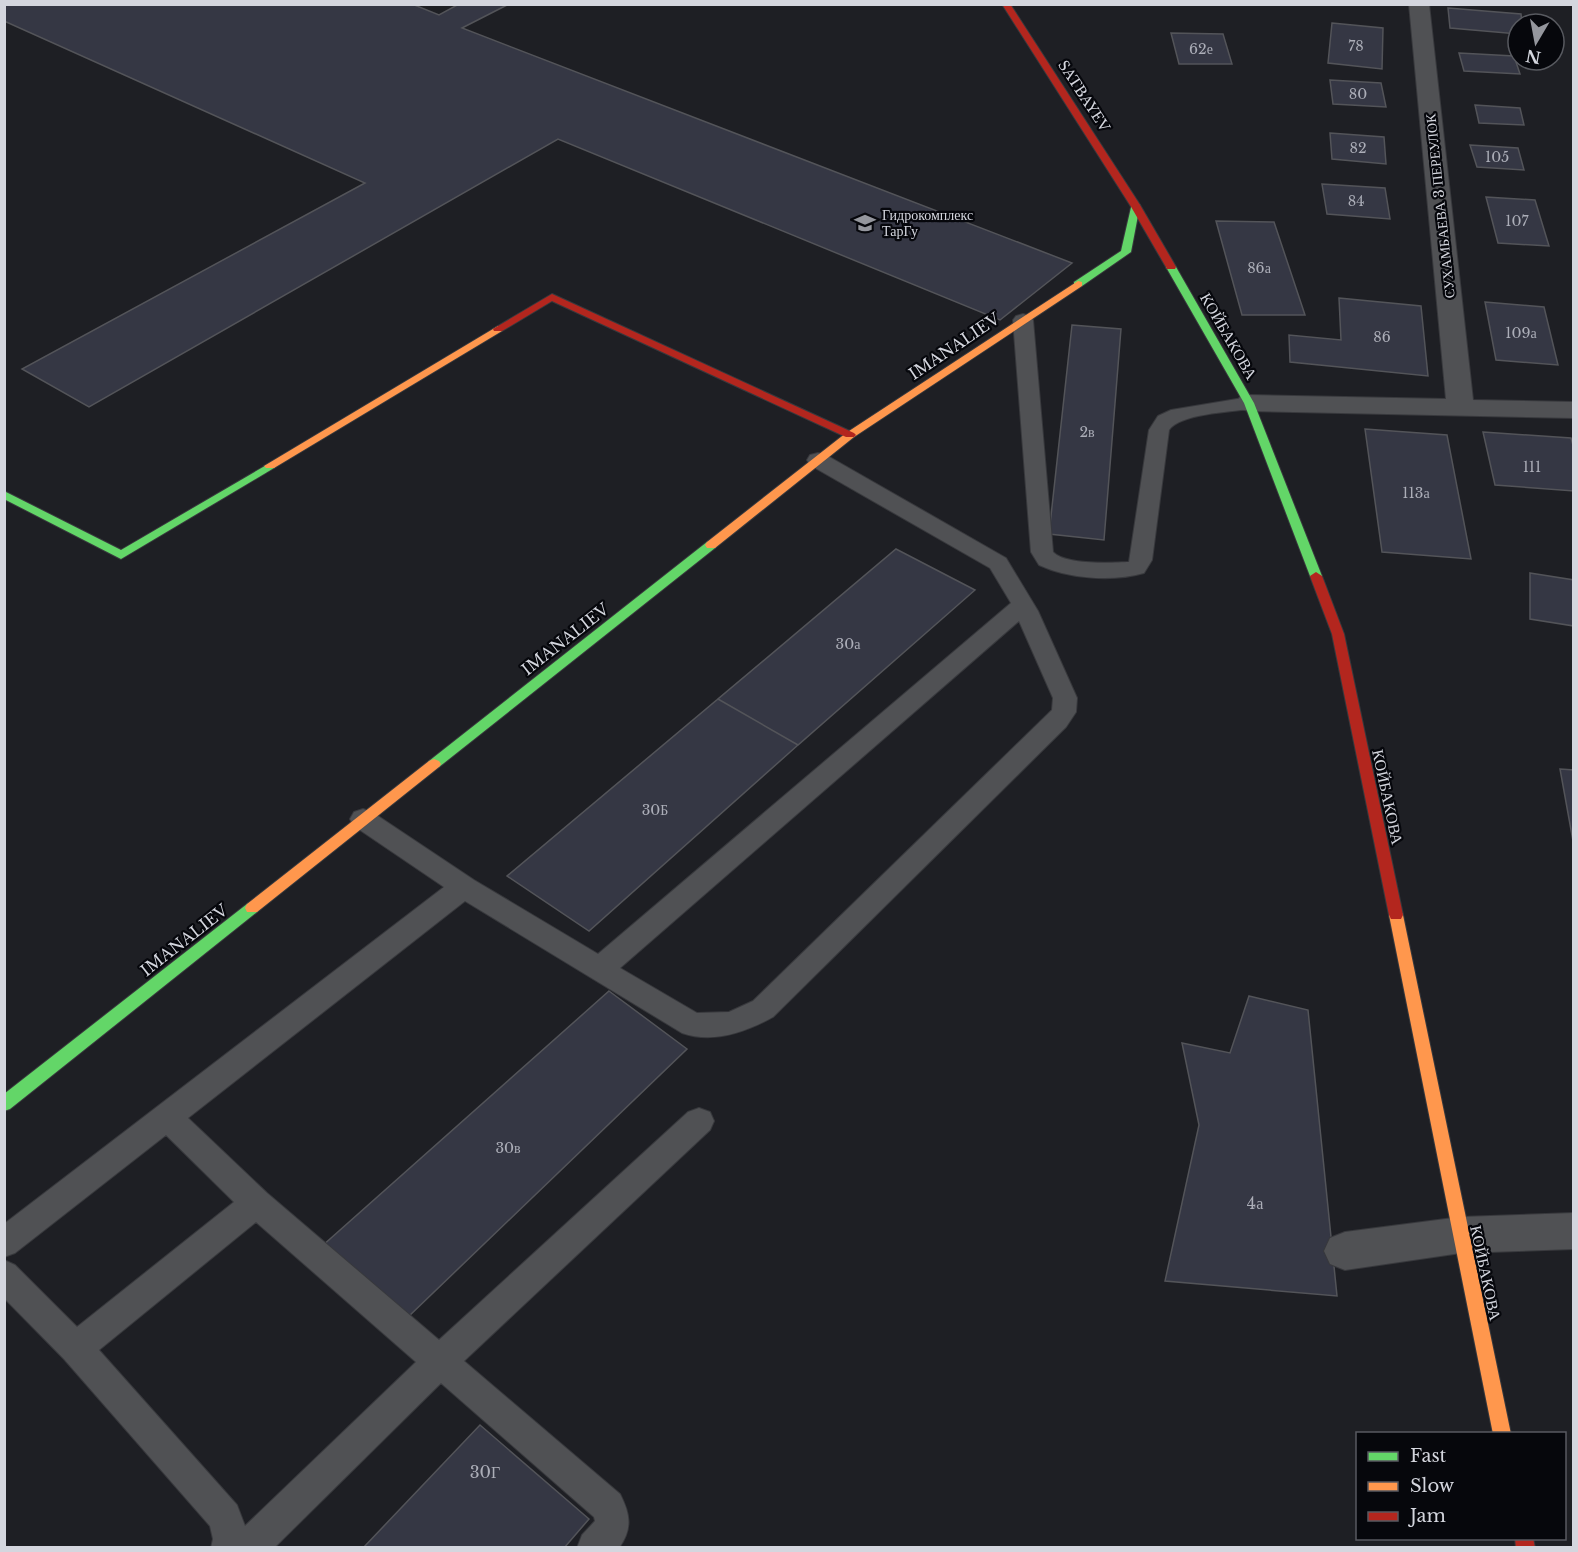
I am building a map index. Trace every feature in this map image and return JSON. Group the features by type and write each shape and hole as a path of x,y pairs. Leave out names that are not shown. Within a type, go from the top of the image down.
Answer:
{"street":[{"name":"SATBAYEV","path":"1006,4 1135,205"},
{"name":"СУХАМБАЕВА 3 ПЕРЕУЛОК","path":"1419,4 1460,407"},
{"name":"IMANALIEV","path":"4,1104 850,435 1126,252 1135,205"},
{"name":"КОЙБАКОВА","path":"1135,205 1249,403 1338,634 1502,1432"},
{"path":"4,494 121,555 552,297 850,435"},
{"path":"1249,403 1574,410"},
{"path":"1345,1251 1461,1235 1574,1231"}],"lane":[{"path":"1023,320 1042,552 1047,559 1057,564 1123,572 1136,568 1141,561 1159,430 1165,420 1178,414 1249,403"},
{"path":"363,819 464,887 692,1025 717,1027 743,1021 763,1010 1065,712 1065,698 1011,580 998,563 818,460"},
{"path":"601,968 1023,605"},
{"path":"4,1243 464,887"},
{"path":"167,1117 256,1203 608,1506 613,1516 612,1527 595,1548"},
{"path":"248,1548 439,1362 699,1120"},
{"path":"76,1348 256,1203"},
{"path":"4,1275 76,1348 225,1517 231,1539 229,1548"}],"building":[{"name":"Гидрокомплекс ТарГу","path":"4,4 412,4 439,15 459,4 509,4 462,28 1072,263 1000,320 558,139 89,407 22,369 365,183 4,21"},
{"path":"1448,8 1506,13 1506,33 1450,28"},
{"path":"1332,23 1383,28 1382,69 1328,63"},
{"path":"1171,33 1223,34 1232,64 1179,64"},
{"path":"1459,53 1506,56 1506,72 1519,72 1520,74 1464,71"},
{"path":"1330,80 1381,83 1386,107 1333,104"},
{"path":"1475,105 1520,108 1524,125 1479,123"},
{"path":"1330,133 1384,137 1386,164 1332,159"},
{"path":"1470,145 1518,148 1524,170 1477,167"},
{"path":"1322,184 1385,188 1390,219 1327,214"},
{"path":"1486,197 1535,200 1549,246 1498,243"},
{"path":"1216,221 1274,222 1305,315 1242,315"},
{"path":"1339,298 1421,306 1428,376 1290,362 1289,335 1341,340"},
{"path":"1485,302 1544,307 1558,365 1496,360"},
{"path":"1072,325 1121,329 1104,540 1049,534"},
{"path":"1365,429 1447,435 1471,559 1382,552"},
{"path":"1483,432 1571,438 1574,449 1574,491 1495,485"},
{"path":"896,549 975,590 798,745 718,699"},
{"path":"1530,573 1574,580 1574,626 1530,619"},
{"path":"718,699 798,745 589,931 507,876"},
{"path":"1560,769 1574,770 1574,841 1573,841"},
{"path":"609,991 687,1049 408,1317 321,1247"},
{"path":"1249,996 1308,1010 1337,1296 1165,1281 1199,1125 1182,1043 1230,1053"},
{"path":"480,1425 589,1519 564,1548 363,1548"}],"traffic: fast":[{"path":"1078,284 1126,252 1135,205"},
{"path":"1171,267 1249,403 1316,576"},
{"path":"4,494 121,555 270,466"},
{"path":"434,764 711,545"},
{"path":"4,1104 252,908"}],"traffic: slow":[{"path":"711,545 850,435 1078,284"},
{"path":"270,466 498,329"},
{"path":"252,908 434,764"},
{"path":"1396,915 1502,1432"}],"traffic: jam":[{"path":"1006,4 1135,205 1171,267"},
{"path":"498,329 552,297 850,435"},
{"path":"1316,576 1338,634 1396,915"},
{"path":"1524,1540 1526,1548"}],"place":[{"name":"Гидрокомплекс ТарГу","path":"865,223"}]}
